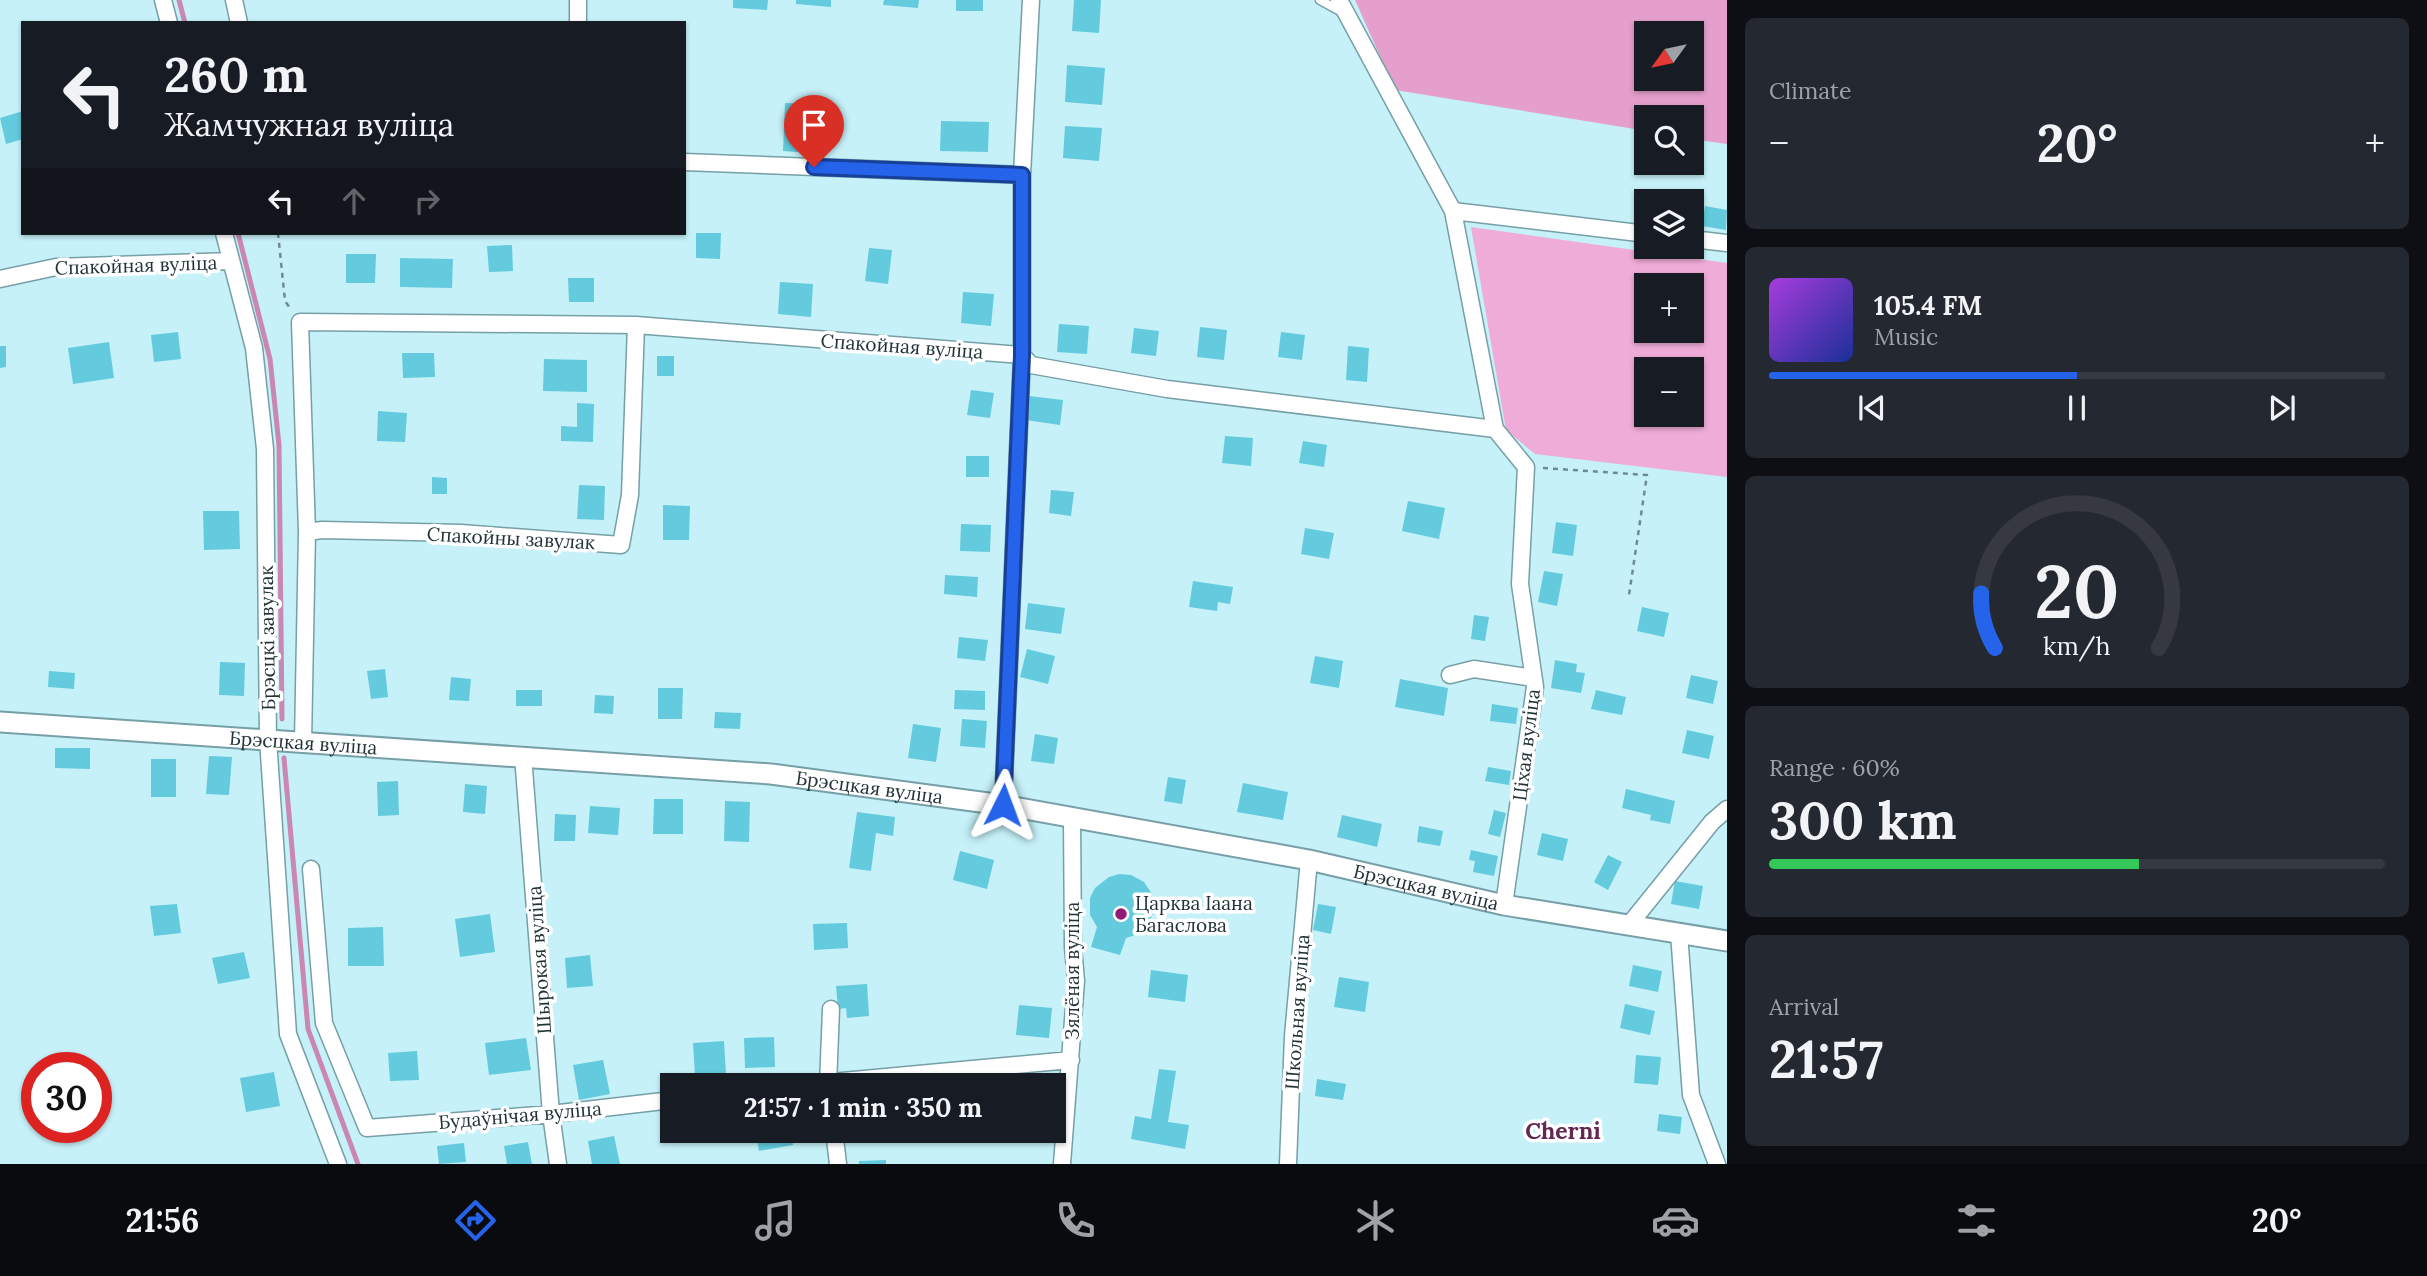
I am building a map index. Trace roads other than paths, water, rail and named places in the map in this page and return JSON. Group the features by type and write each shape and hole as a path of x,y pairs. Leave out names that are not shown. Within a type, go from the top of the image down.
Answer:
{"street":[{"path":"163,0 168,21"},
{"path":"234,0 239,21"},
{"path":"578,0 578,21"},
{"path":"1003,805 1022,355 1022,175 1031,0"},
{"path":"1343,7 1453,211 1494,429"},
{"path":"686,162 1022,175"},
{"path":"1453,211 1634,232"},
{"name":"Брэсцкі завулак","path":"225,235 254,348 265,449 268,739 288,1034 338,1164"},
{"path":"1704,240 1727,243"},
{"name":"Спакойная вуліца","path":"0,279 56,267 232,261"},
{"name":"Спакойная вуліца","path":"307,533 300,322 636,325 1022,355 1031,365 1167,389 1494,429"},
{"name":"Спакойны завулак","path":"307,533 322,530 461,533 621,545 630,495 636,325"},
{"name":"Ціхая вуліца","path":"1494,429 1525,467 1520,584 1535,687 1504,905"},
{"path":"303,741 307,533"},
{"path":"1450,675 1474,669 1533,678"},
{"name":"Брэсцкая вуліца","path":"0,722 771,774 1003,805 1309,860 1504,905 1727,941"},
{"name":"Шырокая вуліца","path":"523,756 551,1114 558,1164"},
{"path":"1629,925 1712,822 1727,809"},
{"name":"Зялёная вуліца","path":"1062,1164 1076,981 1073,947 1072,819"},
{"name":"Школьная вуліца","path":"1288,1164 1293,1036 1309,860"},
{"name":"Будаўнічая вуліца","path":"311,869 324,1023 367,1128 551,1114 660,1101"},
{"path":"1679,933 1691,1096 1717,1164"},
{"path":"828,1073 831,1009"},
{"path":"934,1073 1071,1060"},
{"path":"836,1143 838,1164"}],"lane":[{"path":"1320,0 1343,7"}],"waterway":[{"path":"179,0 184,21"},
{"path":"239,235 270,359 279,445 282,719"},
{"path":"284,758 308,1029 358,1164"}],"place":[{"name":"Царква Іаана Багаслова","path":"1121,914"}],"district":[{"name":"Cherni","path":"1563,1130"}]}
